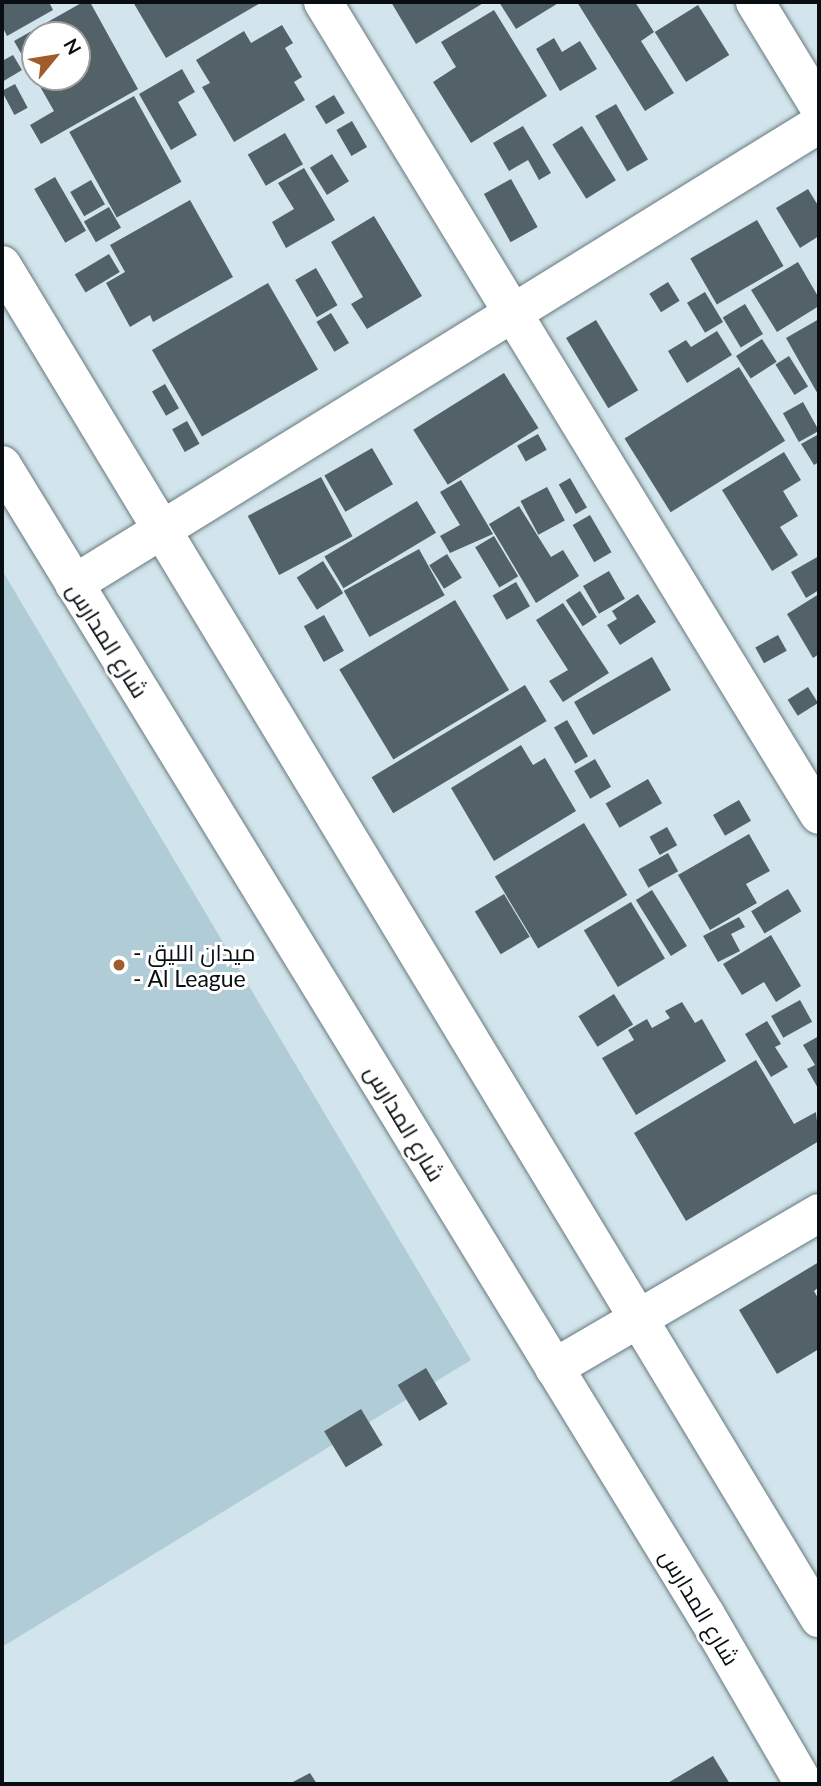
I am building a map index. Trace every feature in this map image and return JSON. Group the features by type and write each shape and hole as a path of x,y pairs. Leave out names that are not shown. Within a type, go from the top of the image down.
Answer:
{"street":[{"path":"323,2 819,815"},
{"path":"755,2 819,107"},
{"path":"74,584 819,124"},
{"path":"2,265 819,1618"},
{"name":"شارع المدارس","path":"2,465 554,1368 804,1784"},
{"path":"554,1368 819,1213"}],"shaded area":[{"name":"- ميدان الليق - Al League","path":"2,570 471,1360 2,1647"}],"building":[{"path":"2,2 49,2 53,10 34,21 21,21 21,28 7,36 2,26"},
{"path":"83,2 90,2 138,89 41,144 30,125 54,111 43,91 91,91 91,21 49,21"},
{"path":"133,2 262,2 166,58"},
{"path":"391,2 485,2 416,44"},
{"path":"499,2 560,2 516,29"},
{"path":"577,2 635,2 654,32 641,41 674,93 645,111"},
{"path":"698,5 729,55 686,82 655,32"},
{"path":"494,10 547,96 471,143 433,82 456,67 441,42"},
{"path":"282,25 293,43 285,48 302,77 294,82 305,100 234,142 202,87 210,83 196,60 244,31 251,43"},
{"path":"21,37 21,53 14,41"},
{"path":"554,38 562,52 580,41 597,69 560,91 536,49"},
{"path":"13,55 21,71 2,82 2,61"},
{"path":"182,69 195,92 178,102 197,135 171,150 139,94"},
{"path":"15,84 28,108 14,115 2,91"},
{"path":"334,95 345,113 326,124 315,106"},
{"path":"134,96 182,182 117,218 69,132"},
{"path":"616,104 648,159 627,171 595,116"},
{"path":"352,121 367,147 351,156 336,130"},
{"path":"523,126 551,173 539,180 528,160 509,171 493,143"},
{"path":"582,126 616,180 586,199 552,145"},
{"path":"285,133 303,164 266,186 248,154"},
{"path":"332,154 349,181 327,195 310,168"},
{"path":"304,168 335,220 286,248 272,222 294,209 278,183"},
{"path":"55,177 86,231 65,243 34,189"},
{"path":"511,179 538,227 511,242 484,194"},
{"path":"91,180 105,204 84,216 70,192"},
{"path":"808,189 819,207 819,236 800,248 776,208"},
{"path":"190,200 233,277 153,322 150,315 130,327 106,283 125,272 110,245"},
{"path":"109,207 121,228 96,242 84,222"},
{"path":"374,216 422,296 367,329 351,304 363,297 331,242"},
{"path":"757,220 784,266 717,304 690,258"},
{"path":"109,254 120,272 86,293 75,275"},
{"path":"798,262 819,298 819,306 777,332 751,290"},
{"path":"316,268 338,305 317,317 295,280"},
{"path":"668,282 680,301 661,312 649,294"},
{"path":"268,283 318,370 202,437 152,350"},
{"path":"705,292 723,322 705,333 687,303"},
{"path":"745,304 763,334 741,347 723,317"},
{"path":"331,313 349,343 334,352 316,322"},
{"path":"819,319 819,396 786,338"},
{"path":"596,320 638,390 608,408 566,338"},
{"path":"717,331 732,355 687,383 668,351 686,340 691,347"},
{"path":"762,339 777,362 751,379 736,356"},
{"path":"789,356 808,387 795,395 775,364"},
{"path":"739,367 785,441 671,512 625,439"},
{"path":"504,373 538,428 448,485 413,430"},
{"path":"165,384 179,408 166,416 152,392"},
{"path":"803,402 819,431 799,442 783,413"},
{"path":"187,421 200,444 185,452 172,429"},
{"path":"538,434 547,450 526,461 517,446"},
{"path":"819,434 819,462 814,465 801,444"},
{"path":"372,448 393,484 345,512 324,475"},
{"path":"784,452 801,480 783,491 798,516 780,527 798,555 772,571 722,490"},
{"path":"321,477 352,536 279,575 248,516"},
{"path":"570,478 587,507 576,514 559,484"},
{"path":"461,480 493,534 450,553 440,536 460,525 440,492"},
{"path":"547,487 565,521 538,535 521,501"},
{"path":"417,501 436,533 343,588 324,557"},
{"path":"519,506 551,557 563,550 579,576 536,603 489,524"},
{"path":"590,515 612,552 594,562 573,525"},
{"path":"494,536 518,576 499,588 475,547"},
{"path":"419,549 445,595 369,637 344,591"},
{"path":"447,554 462,578 444,589 429,565"},
{"path":"819,556 819,590 806,598 791,572"},
{"path":"323,561 343,593 317,610 297,577"},
{"path":"609,571 625,599 599,614 583,586"},
{"path":"516,582 530,606 507,620 493,596"},
{"path":"580,591 597,617 583,626 566,600"},
{"path":"638,594 656,622 620,645 607,625 617,619 612,611"},
{"path":"819,594 819,654 813,658 787,614"},
{"path":"455,600 509,690 393,760 339,670"},
{"path":"563,603 609,673 563,702 549,681 568,670 536,620"},
{"path":"324,615 344,651 324,662 304,626"},
{"path":"778,635 787,651 764,663 755,648"},
{"path":"652,657 671,690 593,735 574,702"},
{"path":"525,685 547,721 393,813 372,777"},
{"path":"808,687 818,703 798,716 788,700"},
{"path":"567,720 588,756 575,764 554,728"},
{"path":"521,745 533,765 545,758 576,811 494,861 451,788"},
{"path":"595,759 611,787 590,799 574,771"},
{"path":"648,779 662,803 620,828 606,804"},
{"path":"739,800 751,821 725,836 713,815"},
{"path":"584,823 627,895 538,949 495,877"},
{"path":"667,827 677,845 660,855 650,837"},
{"path":"749,834 770,871 746,884 757,903 710,930 678,875"},
{"path":"668,853 678,871 648,888 638,869"},
{"path":"788,889 801,911 765,933 751,911"},
{"path":"652,890 687,946 671,956 636,900"},
{"path":"504,894 530,937 501,954 475,912"},
{"path":"631,902 665,959 618,987 584,930"},
{"path":"739,917 745,927 731,934 740,951 718,962 703,936"},
{"path":"771,935 801,986 776,1002 764,982 742,995 723,964"},
{"path":"614,994 633,1025 597,1047 578,1016"},
{"path":"800,1000 812,1022 783,1038 771,1016"},
{"path":"682,1002 695,1023 702,1019 726,1061 636,1115 602,1058 634,1040 628,1030 647,1019 652,1028 670,1018 665,1011"},
{"path":"767,1021 781,1044 775,1047 788,1067 771,1077 745,1034"},
{"path":"819,1036 819,1090 807,1069 815,1065 803,1045"},
{"path":"756,1060 794,1124 816,1112 819,1141 686,1221 634,1133"},
{"path":"819,1262 819,1287 814,1291 819,1300 819,1349 777,1374 739,1310"},
{"path":"426,1368 448,1404 419,1421 398,1385"},
{"path":"361,1409 383,1445 346,1467 324,1431"},
{"path":"713,1756 730,1784 666,1784"},
{"path":"310,1773 317,1784 289,1784"}],"place":[{"name":"- ميدان الليق - Al League","path":"119,965"}]}
